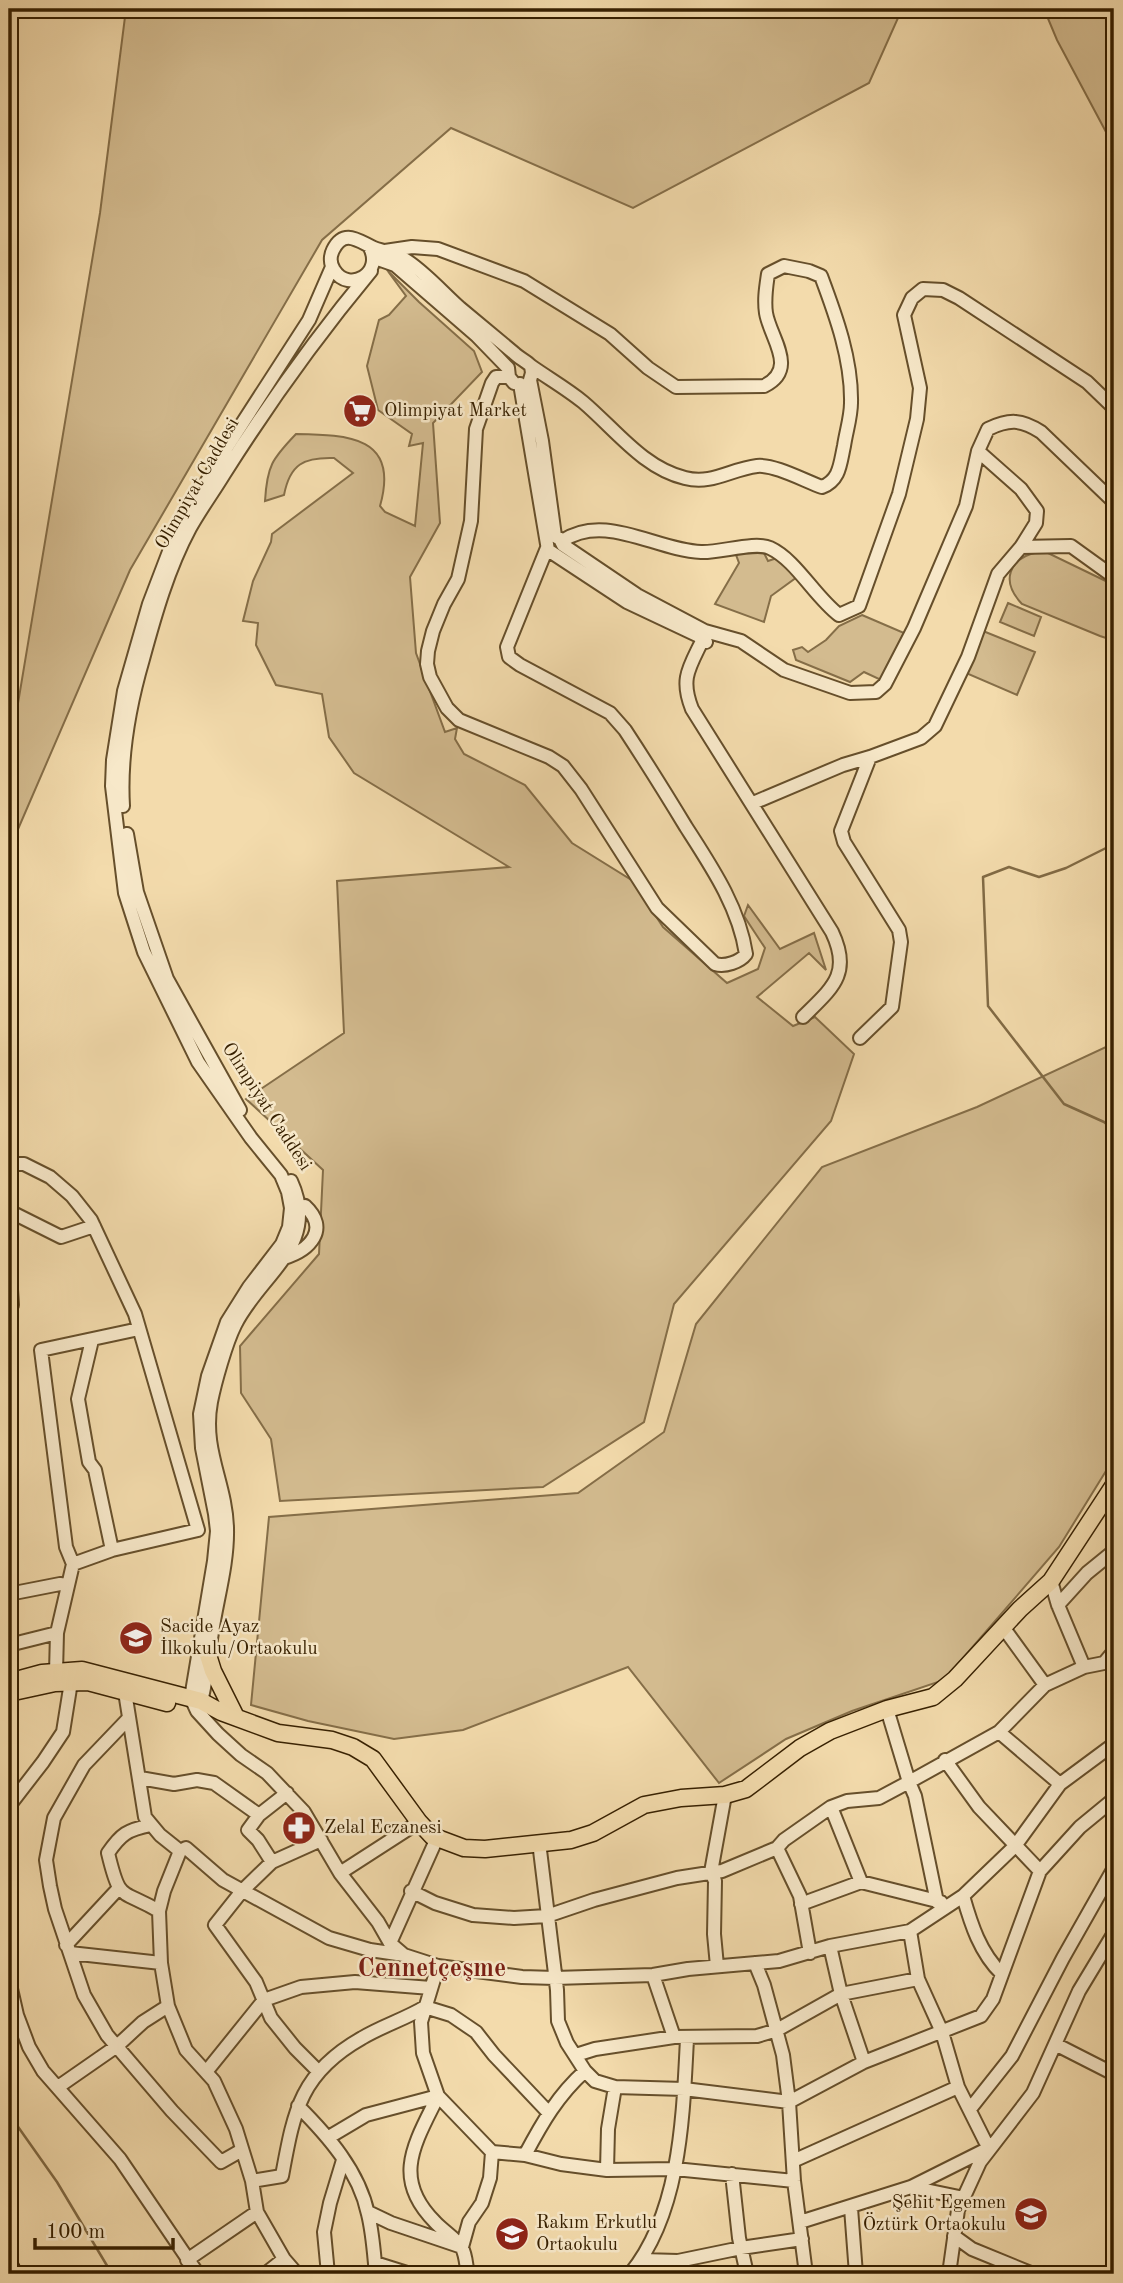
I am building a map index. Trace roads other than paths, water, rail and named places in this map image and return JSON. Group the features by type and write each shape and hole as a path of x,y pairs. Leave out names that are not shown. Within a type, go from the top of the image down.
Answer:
{"highway":[{"path":"9,2266 13,2274"}],"main road":[{"path":"9,1682 55,1672 82,1670 197,1703 278,1733 331,1740 353,1746 373,1759 432,1836 464,1848 485,1849 571,1839 593,1833 644,1805 681,1798 725,1795 746,1789 800,1748 831,1731 887,1709 933,1697 955,1679 1051,1581 1114,1485"},
{"path":"208,1655 228,1714"},
{"path":"9,1693 55,1683 88,1682 125,1692 197,1703"}],"street":[{"name":"Olimpiyat Caddesi","path":"289,1227 291,1208 281,1175 251,1138 198,1062 158,983 137,933 125,892 112,786 113,760 124,691 149,604 175,536 309,320 332,267 331,256 339,242 355,238 374,257 286,379 190,529 172,566 137,678 124,742 121,775 123,807 137,892 167,979 242,1112 289,1175 300,1207"},
{"path":"332,267 339,276 358,280 374,257 412,247 438,249 524,281 610,334 648,368 676,387 747,387 772,383 779,371 781,352 766,316 764,295 768,274 784,266 809,271 821,276 849,369 851,405 839,471 832,483 822,487 758,465 712,480 687,479 665,471 637,452 582,401 526,363 404,259 374,257"},
{"path":"374,257 395,265 477,336 508,372 513,382 525,382"},
{"path":"526,363 514,362 508,372 496,377 477,429 471,521 460,574 444,604 428,652 427,664 433,683 447,708 459,720 549,757 564,766 657,908 715,964 722,965 735,962 746,954 744,939 733,909 715,872 625,730 610,712 509,657 507,647 555,544 574,533 605,528 663,545 700,552 767,546 782,554 826,605 839,615 859,606 899,494 918,419 920,388 904,315 912,298 923,289 943,290 959,298 1087,382 1114,408"},
{"path":"526,363 532,373 525,382 555,544 627,602 702,636 741,641 785,670 850,694 876,692 885,684 914,628 967,506 978,451 988,429 1004,421 1030,425 1041,432 1114,502"},
{"path":"753,803 818,774 921,738 935,726 968,657 998,574 1021,548 1037,523 1037,511 1021,489 978,451"},
{"path":"1021,548 1071,546 1114,577"},
{"path":"702,636 686,672 686,694 692,709 753,803 840,949 841,965 837,979 803,1017"},
{"path":"860,1038 892,1007 901,942 899,930 844,842 841,831 870,757"},
{"path":"9,1164 24,1164 50,1177 72,1196 94,1226 139,1329 198,1530 112,1550 73,1564"},
{"path":"300,1207 293,1214 282,1244 226,1322 208,1376 200,1414 202,1448 217,1521 197,1703 218,1734 241,1755 267,1773 304,1812 340,1873 378,1922 390,1943 404,1955"},
{"path":"197,1703 225,1560 227,1528 208,1436 211,1401 235,1325 284,1258 300,1225 300,1207"},
{"path":"9,1211 61,1237 94,1226"},
{"path":"9,1258 12,1305"},
{"path":"55,1672 57,1633 73,1564 66,1547 41,1350 139,1329"},
{"path":"92,1340 78,1399 89,1462 95,1469 112,1550"},
{"path":"1058,1605 1087,1573 1114,1551"},
{"path":"1051,1581 1084,1667"},
{"path":"9,1594 67,1585"},
{"path":"1003,1627 1045,1685"},
{"path":"9,1645 57,1633"},
{"path":"411,1891 435,1903 473,1915 514,1918 547,1916 594,1900 677,1878 722,1871 777,1848 784,1840 831,1807 847,1801 879,1798 999,1732 1045,1685 1084,1667 1104,1663 1114,1651"},
{"path":"1104,1663 1114,1673"},
{"path":"9,1805 43,1762 62,1732 71,1682"},
{"path":"125,1692 145,1817 180,1851"},
{"path":"887,1709 915,1796 937,1902"},
{"path":"129,1718 84,1765 54,1818 46,1860 55,1909 84,1995 107,2035 172,2111 221,2162 242,2150"},
{"path":"999,1732 1060,1784"},
{"path":"297,2274 284,2259 257,2213 252,2181 236,2129 214,2081 186,2050 167,2006 161,1963 159,1911 180,1851 186,1848 223,1880 329,1938 370,1951 404,1955 438,1966 555,1978 653,1975 779,1961 830,1946 910,1931 957,1899 1015,1846 1060,1784 1114,1744"},
{"path":"946,1760 979,1807 1040,1871"},
{"path":"140,1778 174,1784 197,1780 214,1783 258,1815"},
{"path":"272,1862 258,1840 247,1830 258,1815 287,1793"},
{"path":"717,1966 714,1934 715,1881 711,1872 725,1795"},
{"path":"538,1842 558,2021 567,2043 584,2071 595,2081 615,2087 684,2089 789,2102 864,2062 981,2016 993,1999 1040,1871 1080,1826 1114,1799"},
{"path":"831,1807 861,1882"},
{"path":"340,1873 419,1822"},
{"path":"151,1825 132,1829 119,1837 108,1853 118,1889 125,1896 159,1911"},
{"path":"390,1943 437,1838"},
{"path":"318,2071 271,2018 256,1982 215,1925 242,1891 272,1862 321,1840"},
{"path":"777,1848 791,1875 801,1904 810,1953"},
{"path":"970,2109 1012,2056 1114,1868"},
{"path":"801,1904 861,1882 937,1902 957,1899"},
{"path":"68,1949 118,1889"},
{"path":"957,1899 992,1964 1002,1974"},
{"path":"910,1931 918,1979 942,2032 958,2087 985,2141 991,2147"},
{"path":"949,2274 958,2210 980,2162 1034,2093 1079,1991 1114,1933"},
{"path":"830,1946 841,1994 864,2062"},
{"path":"68,1949 161,1963"},
{"path":"755,1963 783,2055 794,2181 806,2274"},
{"path":"438,1966 421,2022 423,2053 438,2096 492,2152 525,2155 607,2171 676,2169 794,2181"},
{"path":"630,2274 642,2260 663,2210 676,2169 684,2089 680,2038 653,1975"},
{"path":"576,2055 595,2049 680,2038 757,2036 777,2030 841,1994 918,1979"},
{"path":"9,1980 17,2015 29,2047 43,2070 120,2159 198,2274"},
{"path":"205,2072 264,2000 300,1987 355,1982 431,1988"},
{"path":"58,2087 117,2046 143,2022 167,2006"},
{"path":"252,2181 282,2176 298,2106 318,2071 363,2037 399,2022 425,2007 451,2015 476,2032 548,2112"},
{"path":"1057,2045 1114,2074"},
{"path":"525,2155 548,2112 584,2071"},
{"path":"607,2171 608,2129 615,2087"},
{"path":"793,2161 958,2087"},
{"path":"329,2137 366,2115 438,2096"},
{"path":"438,2096 413,2147 409,2163 411,2186 425,2212 462,2247"},
{"path":"298,2106 329,2137 343,2160 368,2213 376,2269 410,2274"},
{"path":"800,2222 911,2187 991,2147"},
{"path":"468,2274 462,2247 469,2222 482,2203 492,2152"},
{"path":"328,2274 324,2232 343,2160"},
{"path":"732,2174 747,2274"},
{"path":"911,2187 964,2198"},
{"path":"850,2207 856,2274"},
{"path":"187,2260 257,2213"},
{"path":"368,2213 462,2247"},
{"path":"954,2236 972,2249 1033,2274"},
{"path":"642,2260 678,2261 802,2239"},
{"path":"265,2274 284,2259"}],"waterway":[{"path":"1114,839 1108,847 1066,868 1039,877 1009,867 983,877 988,1006 1064,1104 1104,1122 1114,1130"},
{"path":"9,2114 57,2182 112,2274"}],"place":[{"name":"Olimpiyat Market","path":"360,411"},
{"name":"Sacide Ayaz İlkokulu/Ortaokulu","path":"136,1638"},
{"name":"Zelal Eczanesi","path":"299,1828"},
{"name":"Şehit Egemen Öztürk Ortaokulu","path":"1031,2214"},
{"name":"Rakım Erkutlu Ortaokulu","path":"512,2234"}],"district":[{"name":"Cennetçeşme","path":"432,1969"}]}
